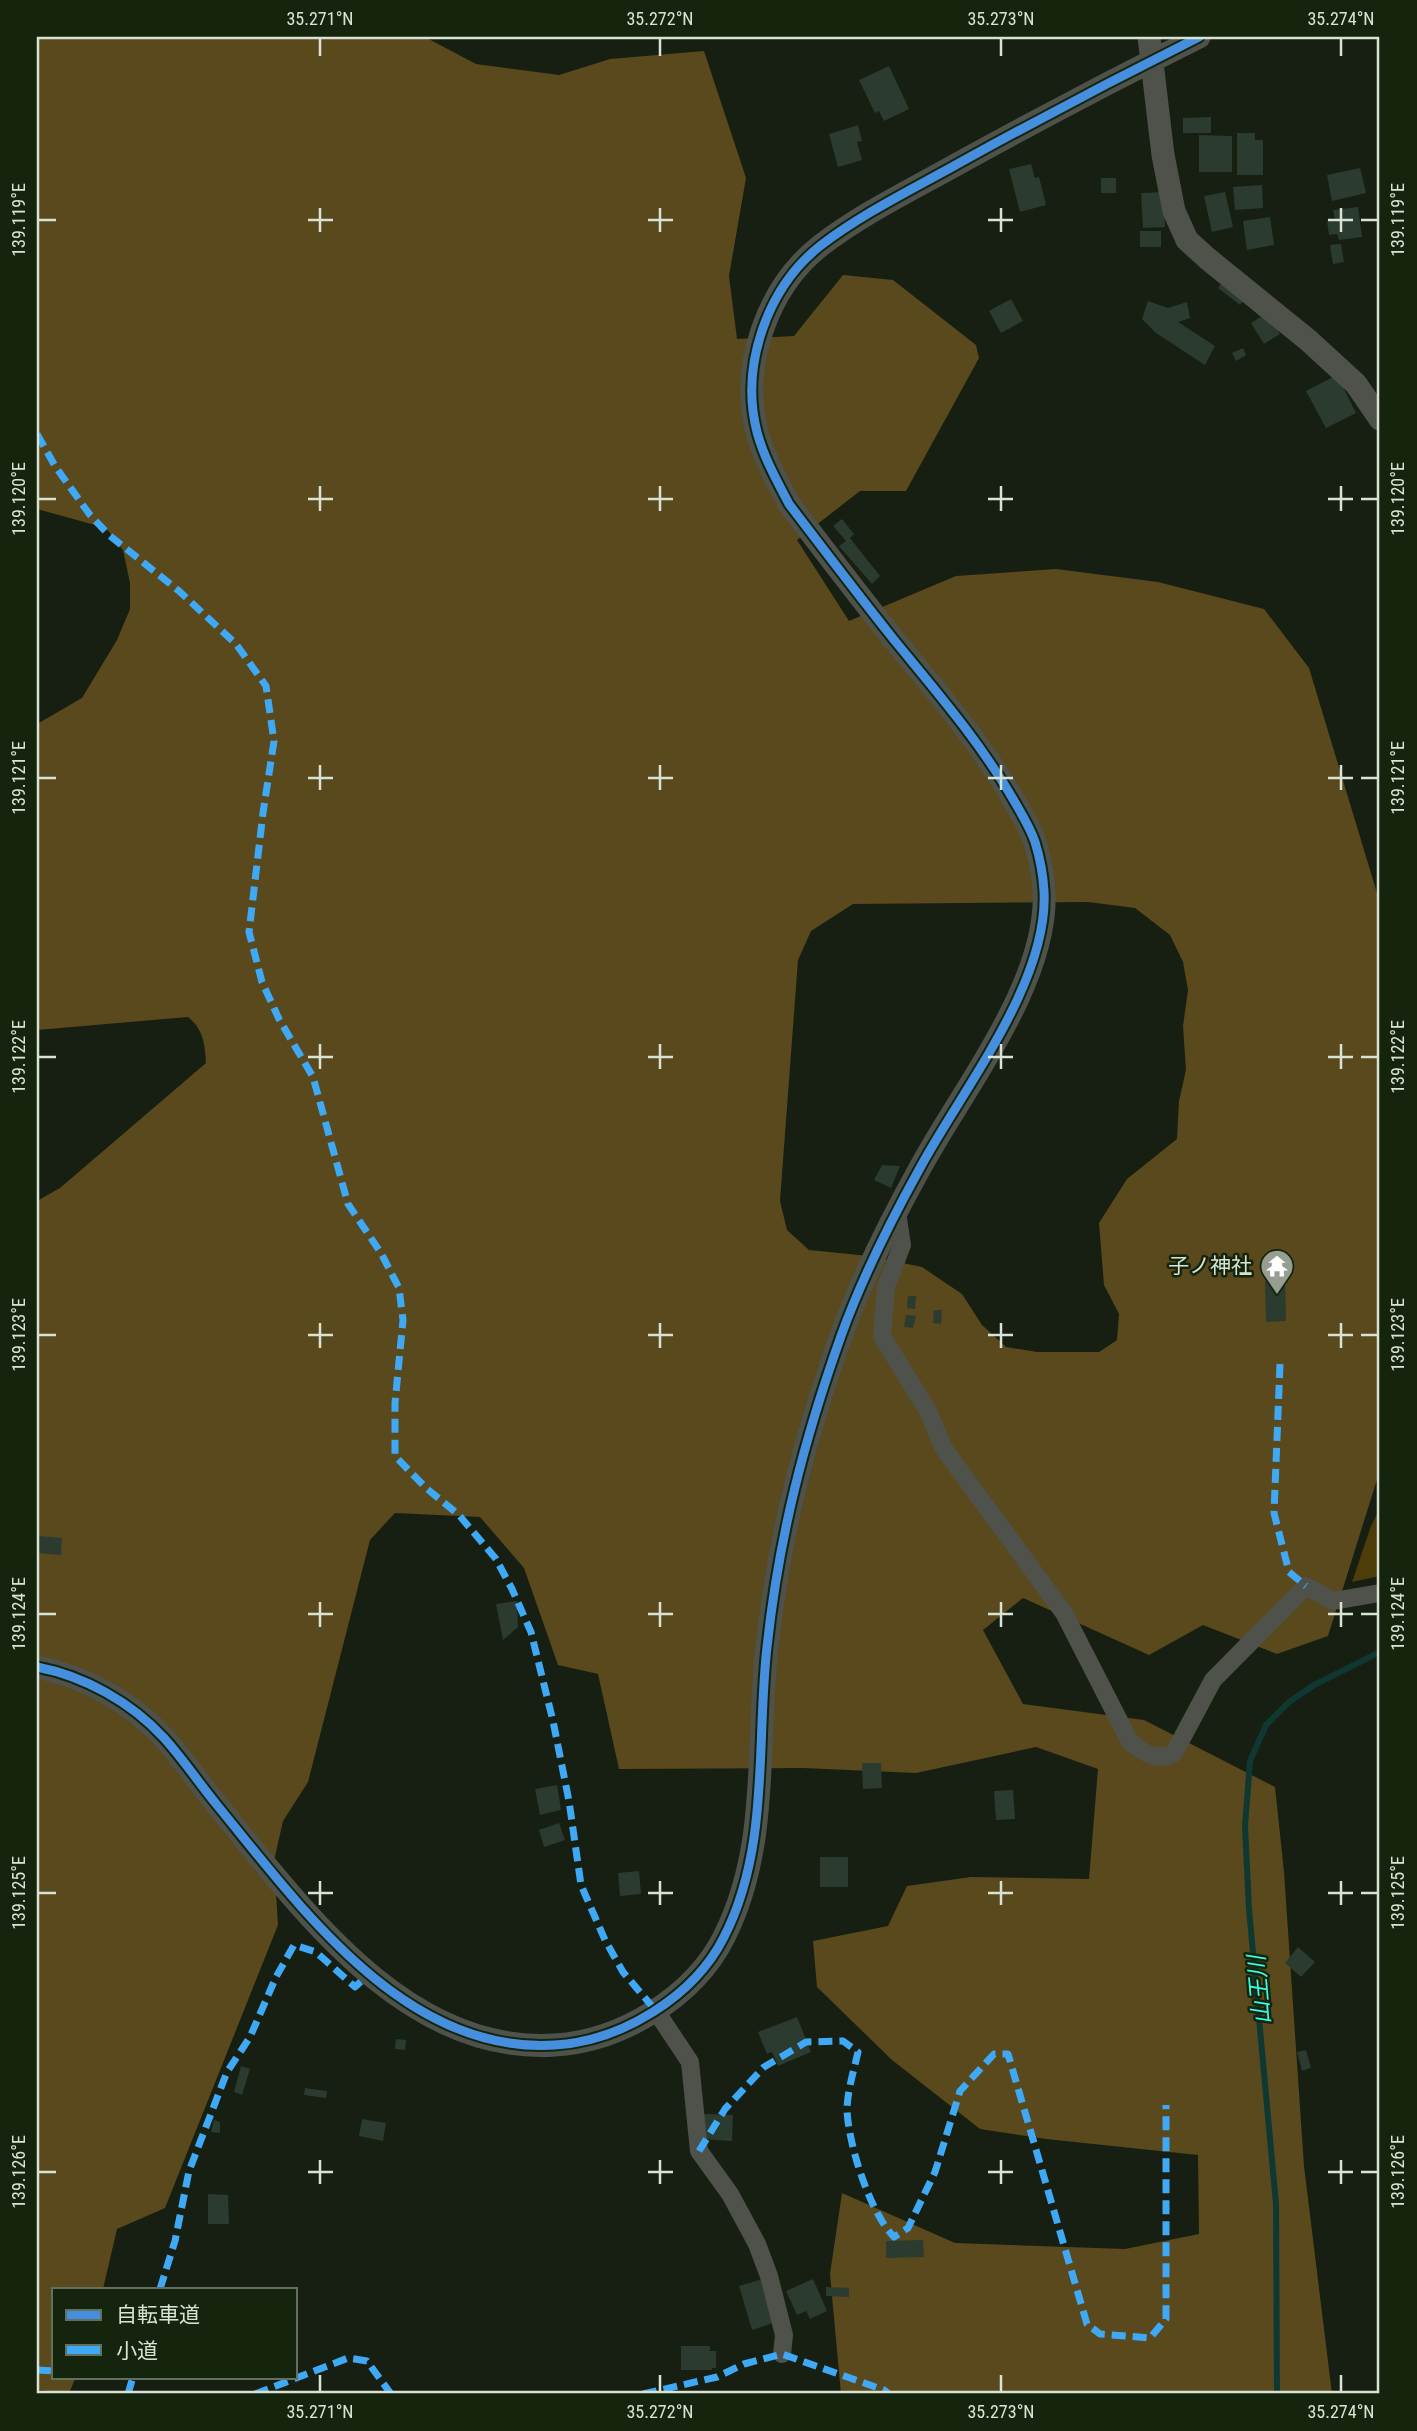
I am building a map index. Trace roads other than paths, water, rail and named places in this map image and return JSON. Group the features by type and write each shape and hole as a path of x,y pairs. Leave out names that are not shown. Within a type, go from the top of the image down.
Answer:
{"street":[{"path":"1149,37 1163,155 1174,211 1187,240 1308,340 1356,384 1380,419"},
{"path":"37,1667 54,1670 122,1701 162,1735 292,1897 369,1974 403,2001 440,2024 468,2034 526,2045 557,2046 616,2032 656,2011 692,1980 722,1942 751,1866 760,1774 766,1654 776,1573 791,1495 816,1406 864,1278 921,1166 1006,1024 1032,963 1041,933 1044,898 1034,836 1000,777 789,504 765,458 756,430 752,395 759,341 772,307 791,276 818,248 851,223 994,144 1199,37"},
{"path":"897,1213 902,1245 886,1287 882,1336 929,1413 944,1449 1064,1613 1130,1742 1144,1754 1165,1758 1174,1753 1213,1680 1306,1586 1333,1601 1380,1593"},
{"path":"656,2011 690,2062 699,2151 730,2194 757,2244 769,2276 784,2335 782,2354"}],"waterway":[{"name":"山王川","path":"1277,2394 1276,2204 1249,1909 1245,1826 1250,1761 1266,1725 1289,1702 1314,1685 1380,1652"}],"place":[{"name":"子ノ神社","path":"1277,1296"}]}
